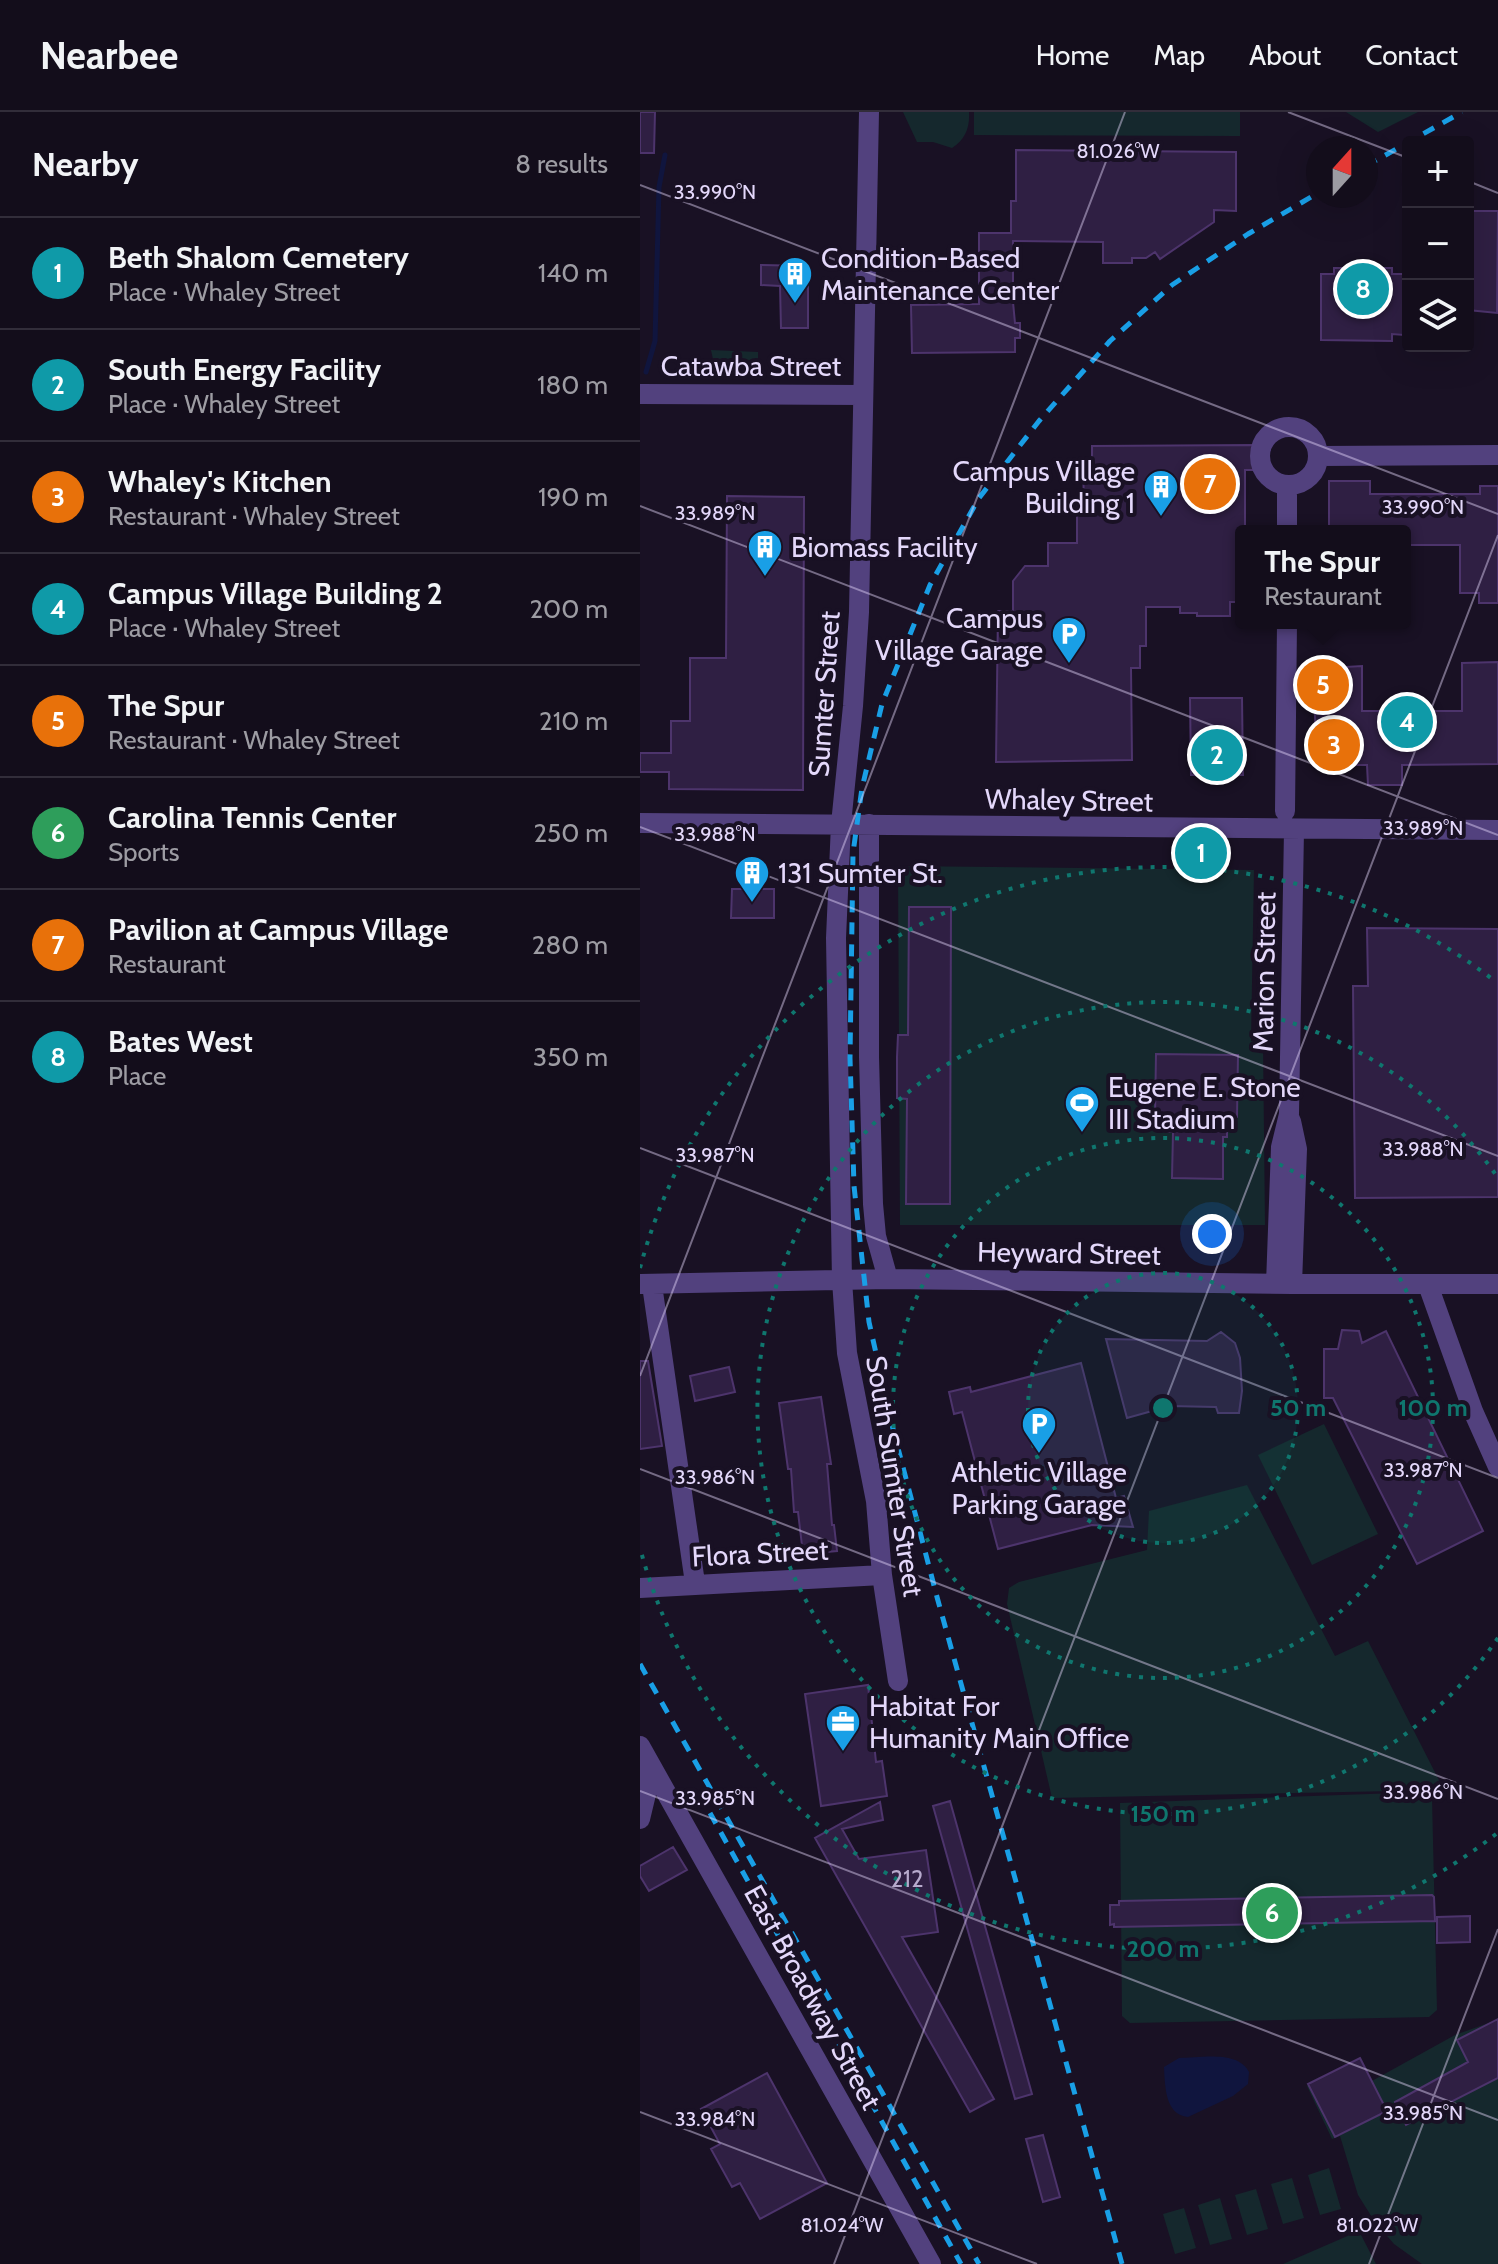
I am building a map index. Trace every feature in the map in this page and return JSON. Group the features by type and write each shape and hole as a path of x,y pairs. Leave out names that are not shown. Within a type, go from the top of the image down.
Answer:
{"street":[{"name":"Sumter Street","path":"842,1280 836,938 841,824 859,612 869,112"},
{"name":"Catawba Street","path":"640,394 862,395"},
{"path":"1286,426 1305,431 1312,437 1319,456 1309,477 1303,482 1287,485 1269,478 1263,471 1260,452 1268,434 1286,426"},
{"path":"1319,456 1498,455"},
{"path":"1287,485 1287,525"},
{"path":"1285,811 1287,629"},
{"name":"Whaley Street","path":"640,823 1498,830"},
{"path":"869,824 869,1057 873,1204 876,1236 888,1279"},
{"name":"Marion Street","path":"1284,1284 1281,1147 1289,1114 1294,830"},
{"name":"Heyward Street","path":"646,1284 888,1279 1498,1284"},
{"name":"South Sumter Street","path":"842,1280 847,1353 876,1501 882,1575 898,1681"},
{"path":"646,1284 695,1583"},
{"path":"1428,1285 1473,1411 1498,1467"},
{"name":"Flora Street","path":"640,1588 882,1575"},
{"name":"East Broadway Street","path":"640,1819 646,1794 643,1752"},
{"name":"East Broadway Street","path":"643,1752 931,2264"}],"green space":[{"path":"903,112 969,112 969,123 966,133 952,148 933,142 917,142"},
{"path":"974,112 1240,112 1240,136 974,135"},
{"path":"1346,112 1418,112 1378,132"},
{"path":"711,350 758,352 758,362 742,372 731,372 714,364"},
{"name":"Eugene E. Stone III Stadium","path":"898,866 1254,870 1251,1041 1263,1042 1265,1225 900,1225"},
{"path":"1324,1424 1378,1534 1312,1565 1258,1455"},
{"path":"1247,1485 1335,1656 1368,1641 1444,1790 1052,1798 1007,1604 1009,1588 1019,1582 1147,1550 1149,1511"},
{"path":"1426,1792 1432,1798 1437,2010 1429,2017 1130,2023 1122,2016 1120,1803"},
{"path":"1494,2021 1498,2023 1498,2264 1422,2264 1394,2244 1375,2222 1358,2195 1340,2136 1332,2139 1307,2086 1358,2060 1370,2082 1455,2035"},
{"path":"1329,2168 1341,2209 1320,2215 1308,2175"},
{"path":"1292,2178 1304,2218 1283,2224 1271,2184"},
{"path":"1256,2189 1268,2229 1247,2235 1235,2195"},
{"path":"1220,2198 1232,2239 1210,2245 1198,2205"},
{"path":"1184,2208 1196,2248 1175,2254 1163,2214"},
{"path":"1359,2231 1376,2264 1283,2264"}],"shaded area":[{"path":"1218,2057 1236,2061 1249,2072 1248,2084 1233,2096 1188,2117 1180,2115 1168,2098 1164,2067 1179,2058"}],"building":[{"path":"640,112 655,112 654,153 640,153"},
{"path":"1016,150 1236,152 1236,211 1214,210 1214,222 1160,259 1155,252 1146,258 1132,258 1132,263 1103,263 1103,242 1013,241 1013,302 1015,323 1020,323 1020,338 1015,338 1015,352 912,353 911,305 979,304 979,233 1011,233 1011,201 1016,201"},
{"path":"1474,211 1498,211 1497,313 1474,311"},
{"name":"Condition-Based Maintenance Center","path":"761,265 808,266 808,328 781,328 780,286 761,285"},
{"path":"1334,268 1392,268 1392,274 1402,274 1402,335 1392,334 1392,341 1321,340 1321,274 1334,274"},
{"path":"1253,445 1253,470 1245,470 1245,525 1235,525 1235,602 1230,602 1230,616 1180,613 1180,607 1146,607 1146,646 1140,646 1140,668 1131,668 1132,760 996,762 998,611 1013,611 1013,581 1025,566 1048,566 1048,543 1077,543 1077,506 1084,506 1083,462 1092,462 1092,446"},
{"path":"1329,481 1370,481 1370,494 1480,494 1480,486 1498,486 1498,603 1479,603 1479,593 1460,593 1460,545 1411,545 1411,525 1329,525"},
{"name":"Biomass Facility","path":"727,496 804,497 803,790 669,789 669,772 640,772 640,753 671,753 671,721 690,721 690,658 726,658"},
{"path":"1498,662 1498,764 1402,765 1402,785 1368,785 1367,765 1336,765 1335,762 1313,762 1310,758 1310,737 1316,733 1312,669 1362,666 1362,711 1462,711 1462,663"},
{"path":"1190,698 1242,698 1243,775 1191,775"},
{"name":"131 Sumter St.","path":"732,889 774,889 774,918 731,918"},
{"path":"909,907 951,907 950,1204 906,1204 907,1099 897,1098 897,1057 898,1035 908,1035"},
{"path":"1367,928 1498,929 1498,1197 1355,1198 1353,986 1368,986"},
{"path":"1156,1054 1238,1055 1237,1117 1227,1117 1227,1137 1223,1137 1223,1179 1172,1178 1173,1132 1164,1131 1164,1117 1155,1117"},
{"path":"1342,1330 1359,1331 1362,1343 1386,1331 1483,1531 1417,1564 1333,1398 1324,1398 1324,1349 1338,1349"},
{"path":"1221,1332 1235,1343 1240,1358 1242,1391 1239,1413 1218,1413 1216,1407 1170,1406 1127,1418 1106,1339 1207,1341"},
{"path":"640,1361 648,1361 662,1446 640,1449"},
{"name":"Athletic Village Parking Garage","path":"1081,1363 1116,1498 1124,1496 1133,1527 1092,1525 998,1549 962,1412 954,1414 949,1392 970,1387 971,1392"},
{"path":"729,1367 735,1392 695,1401 690,1376"},
{"path":"821,1397 831,1464 827,1464 837,1551 803,1554 779,1403"},
{"name":"Habitat For Humanity Main Office","path":"868,1685 876,1762 882,1761 887,1796 821,1806 805,1694"},
{"path":"950,1801 1032,2094 1015,2099 933,1806"},
{"path":"880,1802 883,1820 842,1829 859,1859 926,1850 938,1932 902,1937 994,2099 970,2112 815,1838"},
{"path":"673,1847 687,1870 649,1891 640,1876 640,1866"},
{"path":"1432,1895 1435,1921 1110,1925 1110,1905 1119,1905 1119,1901"},
{"path":"1470,1916 1470,1942 1437,1943 1437,1917"},
{"path":"1498,2019 1498,2078 1406,2125 1395,2102 1468,2062 1457,2040"},
{"path":"1360,2058 1387,2111 1335,2137 1308,2084"},
{"path":"767,2073 827,2183 760,2219 740,2183 732,2187 711,2149 720,2144 701,2109"},
{"path":"1043,2135 1060,2197 1043,2202 1026,2139"}],"waterway":[{"path":"646,372 655,341 659,187 665,155"}],"railway":[{"path":"1378,159 1462,112"},
{"path":"1122,2264 937,1597 869,1322 854,1186 850,1058 853,853 862,788 882,704 930,585 979,498 1039,421 1110,341 1172,285 1306,200"},
{"path":"640,1664 979,2264"},
{"path":"710,1813 961,2264"}],"place":[{"name":"Bates West","path":"1363,289"},
{"name":"Condition-Based Maintenance Center","path":"795,305"},
{"name":"Pavilion at Campus Village","path":"1210,484"},
{"name":"Campus Village Building 1","path":"1161,518"},
{"name":"Biomass Facility","path":"765,578"},
{"name":"Campus Village Garage","path":"1069,665"},
{"name":"The Spur","path":"1323,685"},
{"name":"Campus Village Building 2","path":"1407,722"},
{"name":"Whaley's Kitchen","path":"1334,745"},
{"name":"South Energy Facility","path":"1217,755"},
{"name":"Beth Shalom Cemetery","path":"1201,853"},
{"name":"131 Sumter St.","path":"752,904"},
{"name":"Eugene E. Stone III Stadium","path":"1082,1134"},
{"name":"Athletic Village Parking Garage","path":"1039,1455"},
{"name":"Habitat For Humanity Main Office","path":"843,1753"},
{"name":"Carolina Tennis Center","path":"1272,1913"}]}
